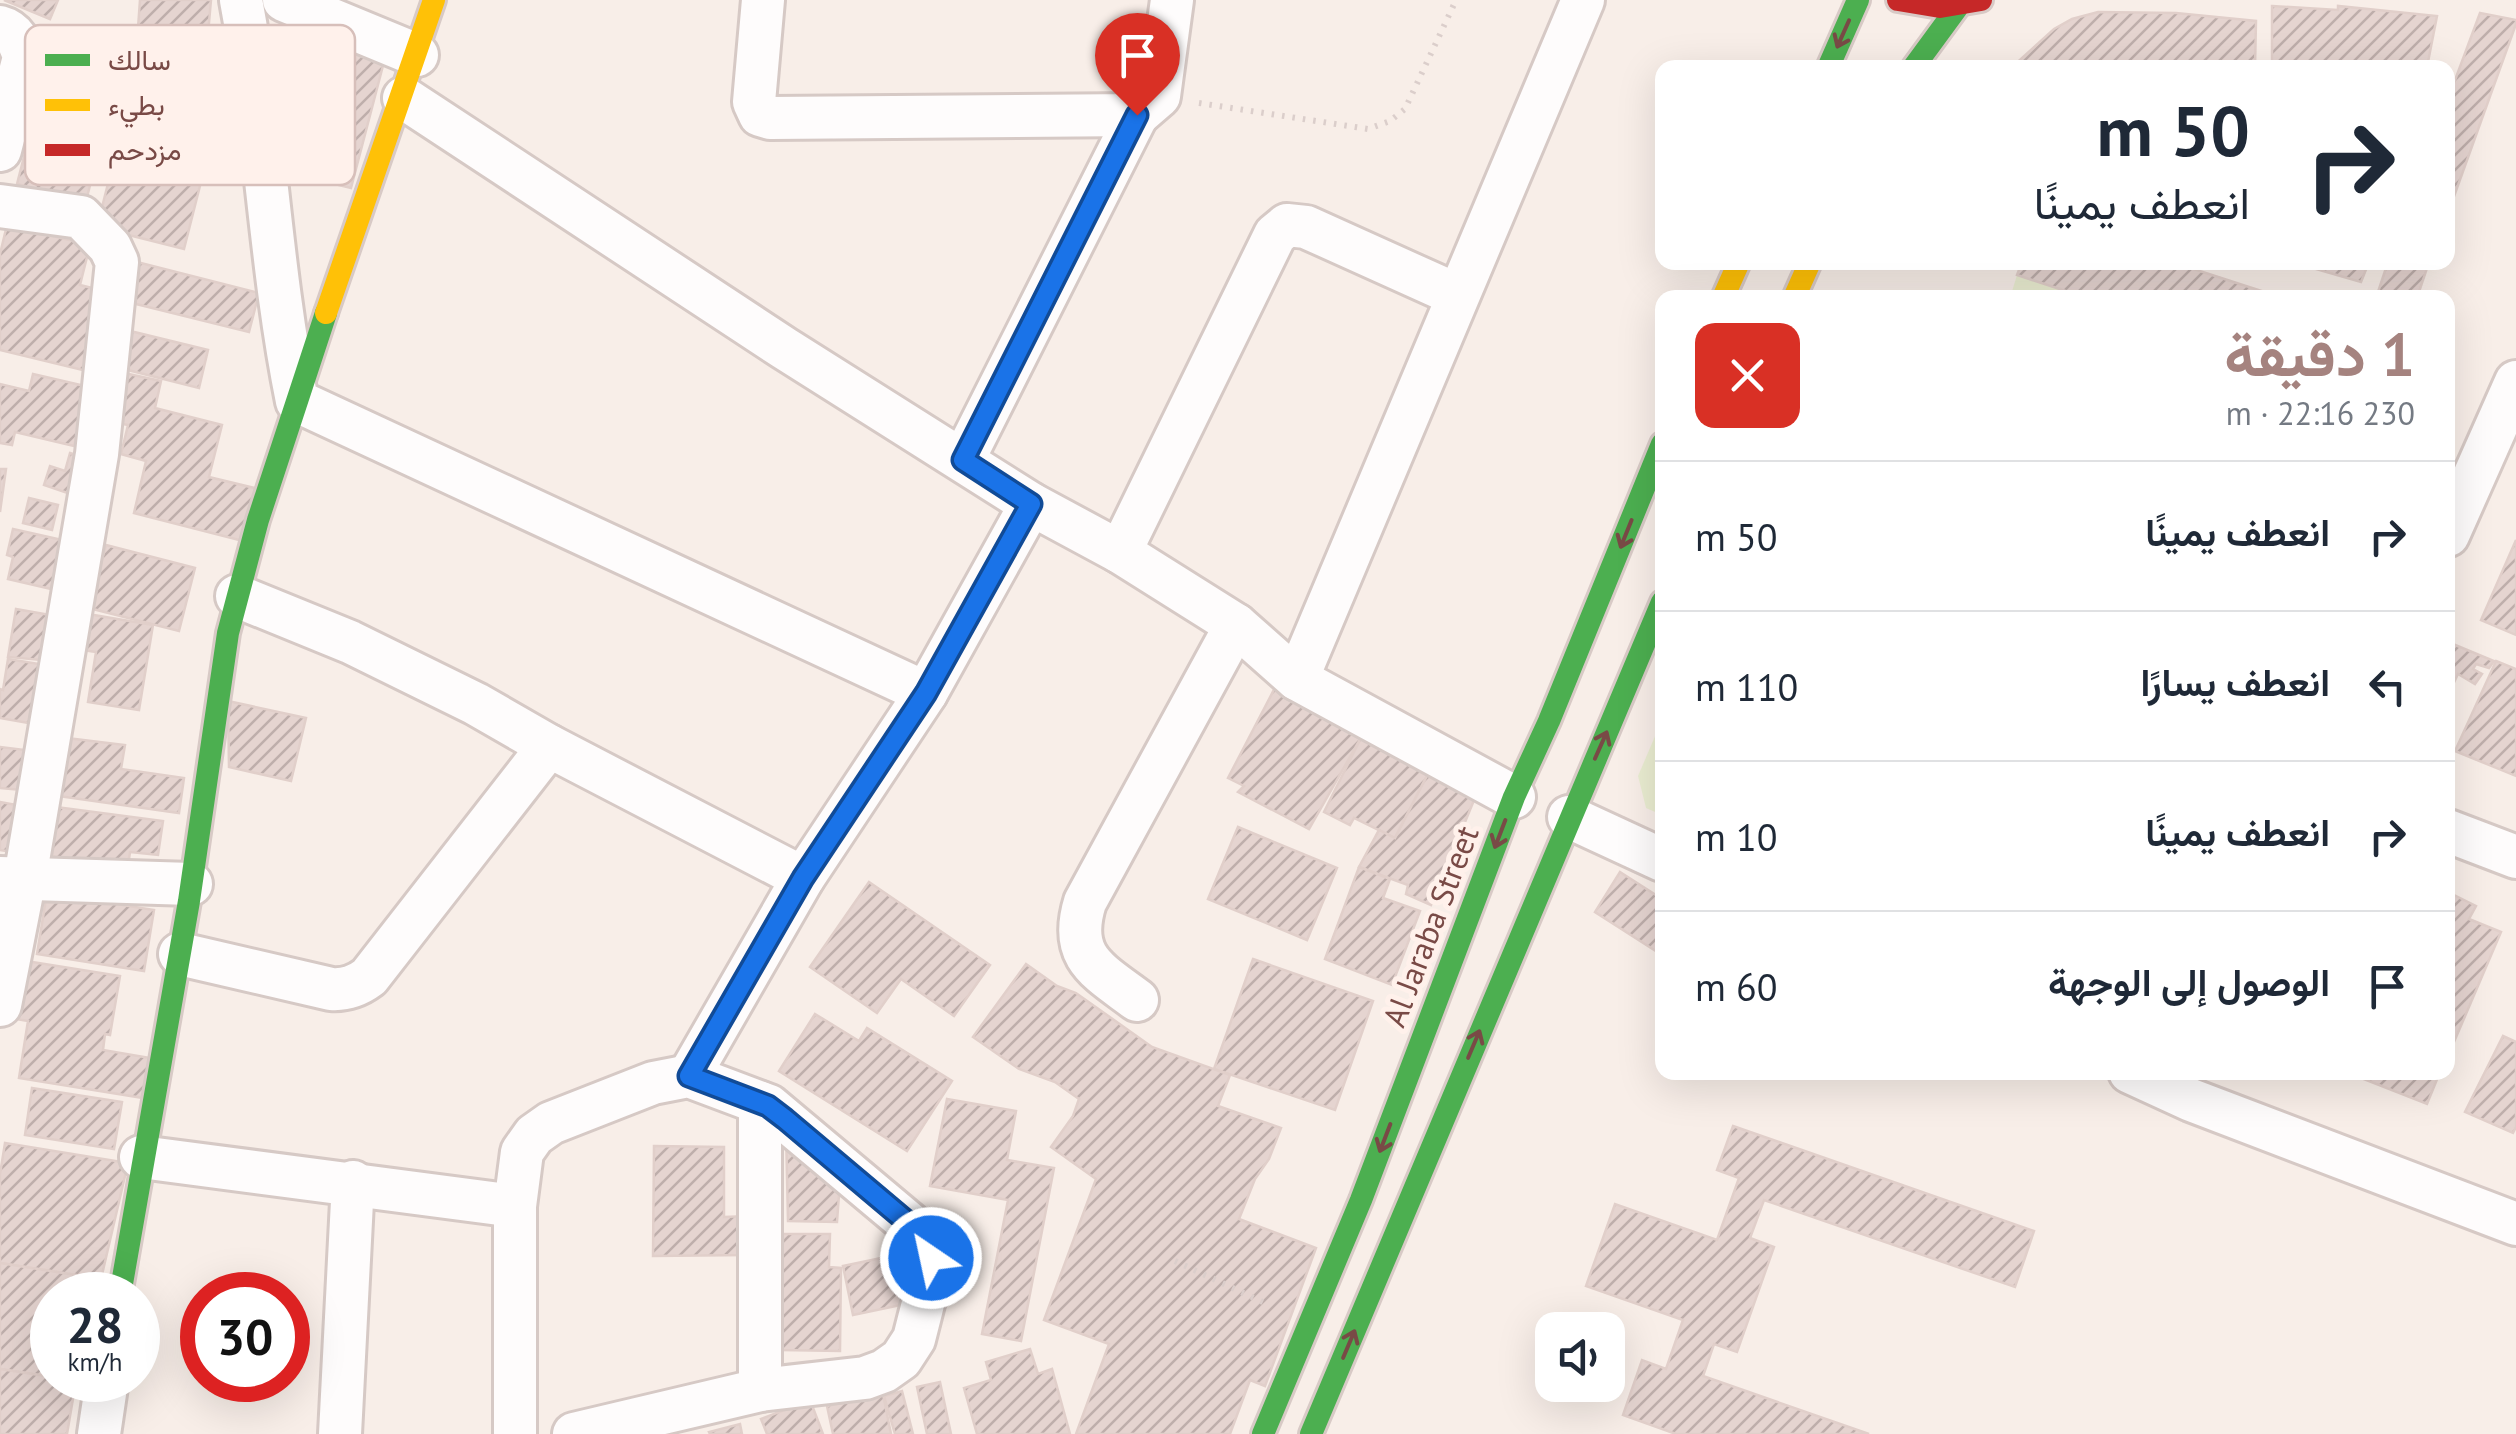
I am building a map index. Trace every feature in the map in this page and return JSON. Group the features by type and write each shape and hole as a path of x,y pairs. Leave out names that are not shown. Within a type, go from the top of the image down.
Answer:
{"main road":[{"path":"124,1272 192,884 214,708 237,596 297,400 404,98 434,0"},
{"path":"1832,60 1858,0"},
{"path":"1898,0 1923,7 1957,8 1982,0"},
{"path":"1919,60 1957,8"},
{"name":"Al Jaraba Street","path":"1263,1434 1361,1200 1514,797 1655,461"},
{"path":"1312,1434 1655,618"},
{"path":"1361,1200 1403,1215"}],"street":[{"path":"241,0 245,25"},
{"path":"284,0 344,25"},
{"path":"763,0 754,102 760,114 770,118 1148,106"},
{"path":"963,460 1148,106 1172,0"},
{"path":"1297,679 1583,0"},
{"path":"0,26 20,42 24,57 0,150"},
{"path":"355,29 417,55"},
{"path":"404,98 784,348 1031,504 1120,552 1236,624 1297,679 1514,797"},
{"path":"267,185 282,324 297,400 926,693"},
{"path":"0,206 81,217 110,247 116,262 98,454 13,878 0,1004"},
{"path":"1120,552 1276,235 1287,225 1306,228 1456,296"},
{"path":"2455,525 2498,469 2516,382"},
{"path":"689,1076 803,878 926,693 1031,504"},
{"path":"237,596 350,642 476,704 803,878"},
{"path":"1137,1000 1099,972 1084,952 1078,926 1085,902 1236,624"},
{"path":"180,954 330,989 360,983 549,746"},
{"path":"1569,817 1655,857"},
{"path":"2455,834 2516,858"},
{"path":"13,878 192,884"},
{"path":"516,1434 516,1206 522,1152 534,1135 551,1123 653,1083 689,1076 760,1103 796,1128 924,1237 932,1268 914,1339 901,1359 884,1371 865,1378 760,1390 574,1434"},
{"path":"2168,1080 2197,1086 2516,1224"},
{"path":"760,1103 760,1390"},
{"path":"141,1158 353,1182 516,1206"},
{"path":"340,1434 353,1182"},
{"path":"99,1434 104,1402"}],"path":[{"path":"1148,106 1368,128 1390,121 1405,109 1456,0"},
{"path":"1175,1261 1312,1324"}],"green space":[{"path":"2017,275 2065,290 2012,290"},
{"path":"1655,736 1655,812 1646,808 1638,776"}],"building":[{"path":"4,0 58,0 50,19"},
{"path":"140,0 211,0 209,25 138,25"},
{"path":"2272,6 2338,10 2338,6 2437,16 2428,60 2272,60"},
{"path":"2098,12 2176,13 2256,21 2255,60 2020,60 2054,29"},
{"path":"2480,13 2516,20 2455,194 2455,80"},
{"path":"355,50 385,58 355,173"},
{"path":"25,153 25,185 90,185 86,201 17,184"},
{"path":"108,185 200,185 184,249 97,227"},
{"path":"7,225 90,245 80,285 112,293 91,372 0,350 0,254"},
{"path":"129,260 259,293 249,332 120,300"},
{"path":"2019,270 2197,270 2258,290 2063,290 2017,275"},
{"path":"2320,270 2366,270 2361,282"},
{"path":"2385,270 2426,270 2420,290 2379,290"},
{"path":"118,328 208,350 199,388 108,365"},
{"path":"124,373 161,381 155,408 222,425 209,477 267,491 247,542 134,513 146,461 121,454 128,425 113,422"},
{"path":"33,374 89,387 74,446 15,432 12,445 0,443 0,384 29,391"},
{"path":"70,453 92,460 79,497 44,485 50,466 65,471"},
{"path":"0,469 6,469 0,512"},
{"path":"29,498 58,505 52,530 23,523"},
{"path":"13,529 62,540 51,589 8,579 13,557 7,555"},
{"path":"2516,540 2516,635 2481,620"},
{"path":"106,545 195,568 179,631 89,608"},
{"path":"16,609 50,615 41,660 8,657"},
{"path":"88,614 153,625 139,710 88,702 96,652 82,650"},
{"path":"2455,645 2494,661 2489,668 2476,664 2473,669 2482,674 2475,684 2458,674 2455,680"},
{"path":"8,659 45,665 40,725 0,718 0,689 3,690"},
{"path":"2496,661 2516,669 2516,776 2455,751"},
{"path":"1279,680 1363,734 1309,829 1238,792 1244,786 1228,778"},
{"path":"228,701 306,718 291,781 229,767"},
{"path":"1363,734 1431,768 1395,838 1354,818 1350,825 1324,812"},
{"path":"67,738 125,745 121,769 184,778 179,813 58,796"},
{"path":"0,747 25,750 21,790 0,788"},
{"path":"1431,768 1479,788 1431,905 1406,894 1408,885 1359,867 1379,830 1395,838"},
{"path":"0,802 27,807 19,853 0,850"},
{"path":"56,807 163,821 158,855 130,852 128,866 50,856"},
{"path":"1238,827 1337,868 1307,940 1208,899"},
{"path":"1359,867 1390,879 1383,898 1420,911 1392,985 1325,959"},
{"path":"1620,872 1655,894 1655,951 1595,912"},
{"path":"869,882 990,965 954,1016 901,979 877,1013 810,967"},
{"path":"47,893 154,910 144,971 37,954"},
{"path":"2455,896 2476,906 2469,919 2501,932 2455,1040"},
{"path":"1253,959 1373,1001 1335,1110 1214,1069"},
{"path":"26,961 120,976 110,1035 105,1034 103,1050 150,1058 143,1098 19,1078 28,1021 16,1019"},
{"path":"1026,964 1057,986 1076,993 1152,1047 1230,1075 1218,1106 1281,1128 1239,1219 1316,1248 1265,1386 1250,1380 1230,1434 1076,1434 1109,1344 1044,1320 1096,1179 1051,1147 1073,1116 1079,1099 1055,1082 1019,1069 973,1037"},
{"path":"815,1014 859,1041 867,1028 952,1081 907,1151 779,1071"},
{"path":"2503,1036 2516,1042 2513,1133 2465,1112"},
{"path":"2366,1080 2437,1080 2427,1104"},
{"path":"32,1088 122,1102 114,1149 25,1135"},
{"path":"947,1099 1016,1111 1007,1160 1054,1168 1021,1341 982,1334 1008,1200 930,1186"},
{"path":"1733,1126 2034,1231 2015,1287 1764,1200 1750,1238 1774,1247 1737,1352 1714,1344 1703,1376 1869,1434 1676,1434 1623,1415 1642,1360 1666,1369 1683,1320 1586,1286 1615,1204 1717,1240 1739,1178 1717,1170"},
{"path":"786,1130 840,1181 837,1222 788,1221"},
{"path":"5,1143 128,1163 103,1272 57,1272 0,1263 0,1174"},
{"path":"654,1146 724,1147 724,1217 748,1216 748,1255 653,1256"},
{"path":"783,1234 830,1234 829,1267 841,1268 840,1351 781,1350"},
{"path":"905,1253 915,1302 853,1315 843,1266"},
{"path":"0,1263 57,1272 30,1272 30,1374 0,1369"},
{"path":"1030,1349 1038,1374 1052,1369 1070,1434 977,1434 964,1388 991,1380 986,1362"},
{"path":"0,1369 30,1374 30,1402 72,1402 67,1434 0,1434"},
{"path":"940,1382 951,1434 927,1434 917,1387"},
{"path":"902,1391 913,1434 895,1434 884,1396"},
{"path":"883,1394 891,1434 833,1434 827,1406"},
{"path":"810,1400 823,1434 767,1434 761,1419"},
{"path":"740,1424 742,1434 709,1432"}],"traffic: fast":[{"path":"1832,60 1858,0"},
{"path":"1919,60 1957,8"},
{"path":"124,1272 189,901 228,633 258,520 326,313"},
{"path":"1263,1434 1361,1200 1514,797 1655,461"},
{"path":"1311,1434 1655,619"}],"traffic: slow":[{"path":"326,313 434,0"},
{"path":"1727,290 1735,270"},
{"path":"1798,290 1806,270"}],"traffic: jam":[{"path":"1898,0 1940,7 1981,0"}],"route":[{"path":"931,1258 924,1237 768,1106 689,1076 803,878 926,693 1031,504 963,460 1137,115"}]}
